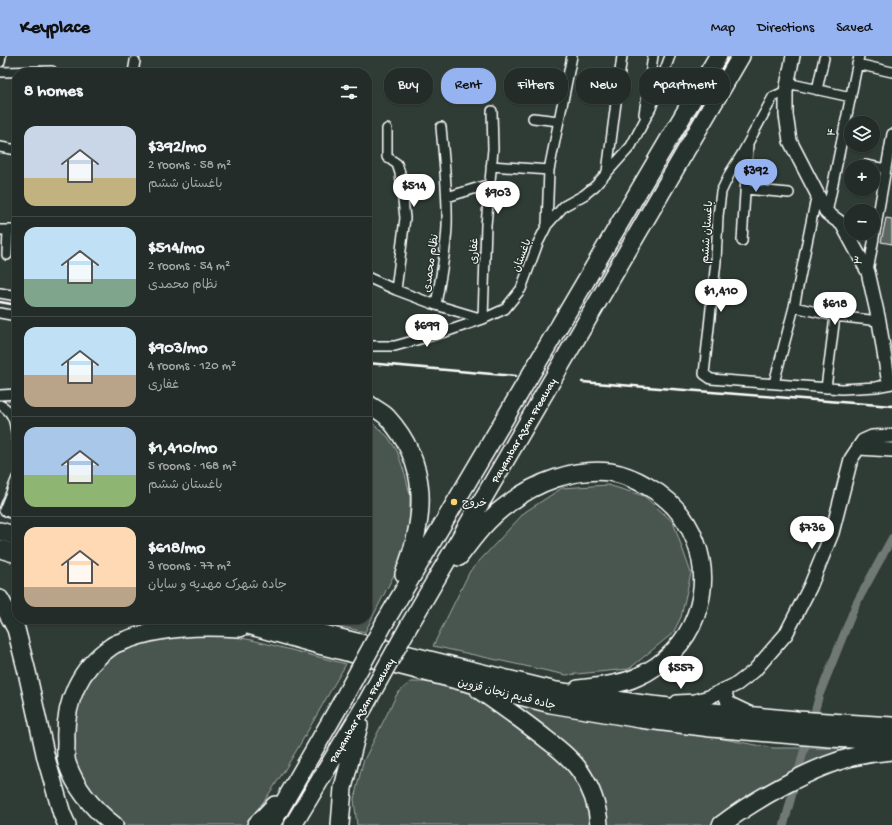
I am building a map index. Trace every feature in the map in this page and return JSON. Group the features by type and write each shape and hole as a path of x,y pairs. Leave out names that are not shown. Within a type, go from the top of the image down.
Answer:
{"highway":[{"name":"Payambar Azam Freeway","path":"271,825 341,703 385,622 718,56"},
{"name":"Payambar Azam Freeway","path":"294,825 364,707 410,624 741,56"},
{"path":"372,406 386,416 404,440 412,454 420,490 420,510 412,554 385,622"},
{"path":"419,609 486,523 508,504 532,489 557,478 585,472 610,472 632,478 657,492 677,509 690,530 700,553 703,577 701,601 691,628 677,648 658,665 636,678 606,685 556,691"},
{"path":"0,531 12,535"},
{"path":"0,549 12,553"},
{"path":"0,599 12,622"},
{"path":"13,624 27,672 46,758 62,814 67,825"},
{"path":"301,624 320,633"},
{"path":"114,825 102,816 78,789 66,762 65,726 72,694 87,669 113,645 144,633 208,626 272,625"},
{"name":"جاده قدیم زنجان قزوین","path":"272,625 320,633 556,691 643,704 765,717 795,727"},
{"name":"جاده قدیم زنجان قزوین","path":"272,625 471,684 551,704 640,719 711,728 795,727"},
{"path":"471,684 527,724 563,752 574,764 590,789 596,804 599,825"},
{"path":"340,825 343,788 364,707"},
{"path":"831,730 892,726"},
{"path":"795,727 831,730 892,741"},
{"path":"721,825 747,807 821,768 852,757 892,751"},
{"path":"256,825 262,820 299,776"}],"street":[{"path":"0,62 1,56"},
{"path":"547,225 549,170 572,56"},
{"path":"607,172 622,56"},
{"path":"642,127 653,56"},
{"name":"باغستان","path":"372,346 395,346 445,332 483,319 505,309 521,289 538,243 547,225 564,206 584,195 595,186 631,146 642,127 670,56"},
{"path":"793,56 786,87 786,116 790,141 827,213 842,224 868,272 879,322 888,378 892,380"},
{"path":"817,90 824,58"},
{"path":"858,60 892,72"},
{"name":"۴","path":"827,213 858,60"},
{"path":"134,68 136,61"},
{"path":"0,72 12,72"},
{"path":"786,87 817,90 851,97"},
{"name":"باغستان ششم","path":"786,87 773,97 730,173 721,192 718,216 716,261 704,374 711,379 842,389 876,387 892,384"},
{"name":"غفاری","path":"483,319 486,225 493,149 492,112"},
{"path":"533,118 559,121"},
{"name":"نظام محمدی","path":"436,305 447,227 447,197 441,128"},
{"path":"387,129 387,156 397,164 400,173 405,218 396,290"},
{"name":"۳","path":"868,272 888,187 888,164 892,134"},
{"path":"742,241 748,143"},
{"path":"0,147 12,149"},
{"path":"491,166 549,170"},
{"path":"447,197 490,184"},
{"path":"745,189 789,193"},
{"path":"774,383 794,307 817,194"},
{"path":"7,255 8,230"},
{"path":"372,279 436,305 483,319"},
{"path":"0,293 12,295"},
{"path":"794,307 835,316 879,322"},
{"path":"0,313 12,315"},
{"path":"826,388 835,316"},
{"path":"0,395 12,394"},
{"path":"0,405 10,411 12,416"},
{"path":"643,704 695,701 709,697 737,684 754,671 786,634 810,587 832,533 851,460 858,448 863,441 872,437 892,436"},
{"path":"858,448 892,450"},
{"path":"12,490 4,510 12,514"},
{"path":"724,690 728,703 741,710 765,717"}],"shaded area":[{"path":"372,423 388,437 397,451 410,495 410,526 402,559 372,618"},
{"path":"608,485 644,496 673,522 691,573 681,617 673,633 629,669 566,675 433,646 470,571 525,512 562,488"},
{"path":"330,624 369,624 365,632"},
{"path":"218,634 252,640 346,664 299,747 274,787 246,825 121,825 97,804 74,761 72,721 85,684 110,658 129,646 150,638"},
{"path":"410,682 444,682 469,690 558,754 585,792 595,825 357,825 354,799 363,762 397,694"},
{"path":"505,700 773,748 859,748 720,817 710,825 607,825 607,817 595,787"}],"building":[{"path":"886,218 892,219 892,244 881,242"}],"waterway":[{"path":"812,722 819,696 856,604 892,538"},
{"path":"784,825 808,735"}],"railway":[{"path":"0,302 12,304"},
{"path":"372,363 516,376"},
{"path":"582,382 892,406"}],"place":[{"name":"خروج","path":"454,502"}]}
